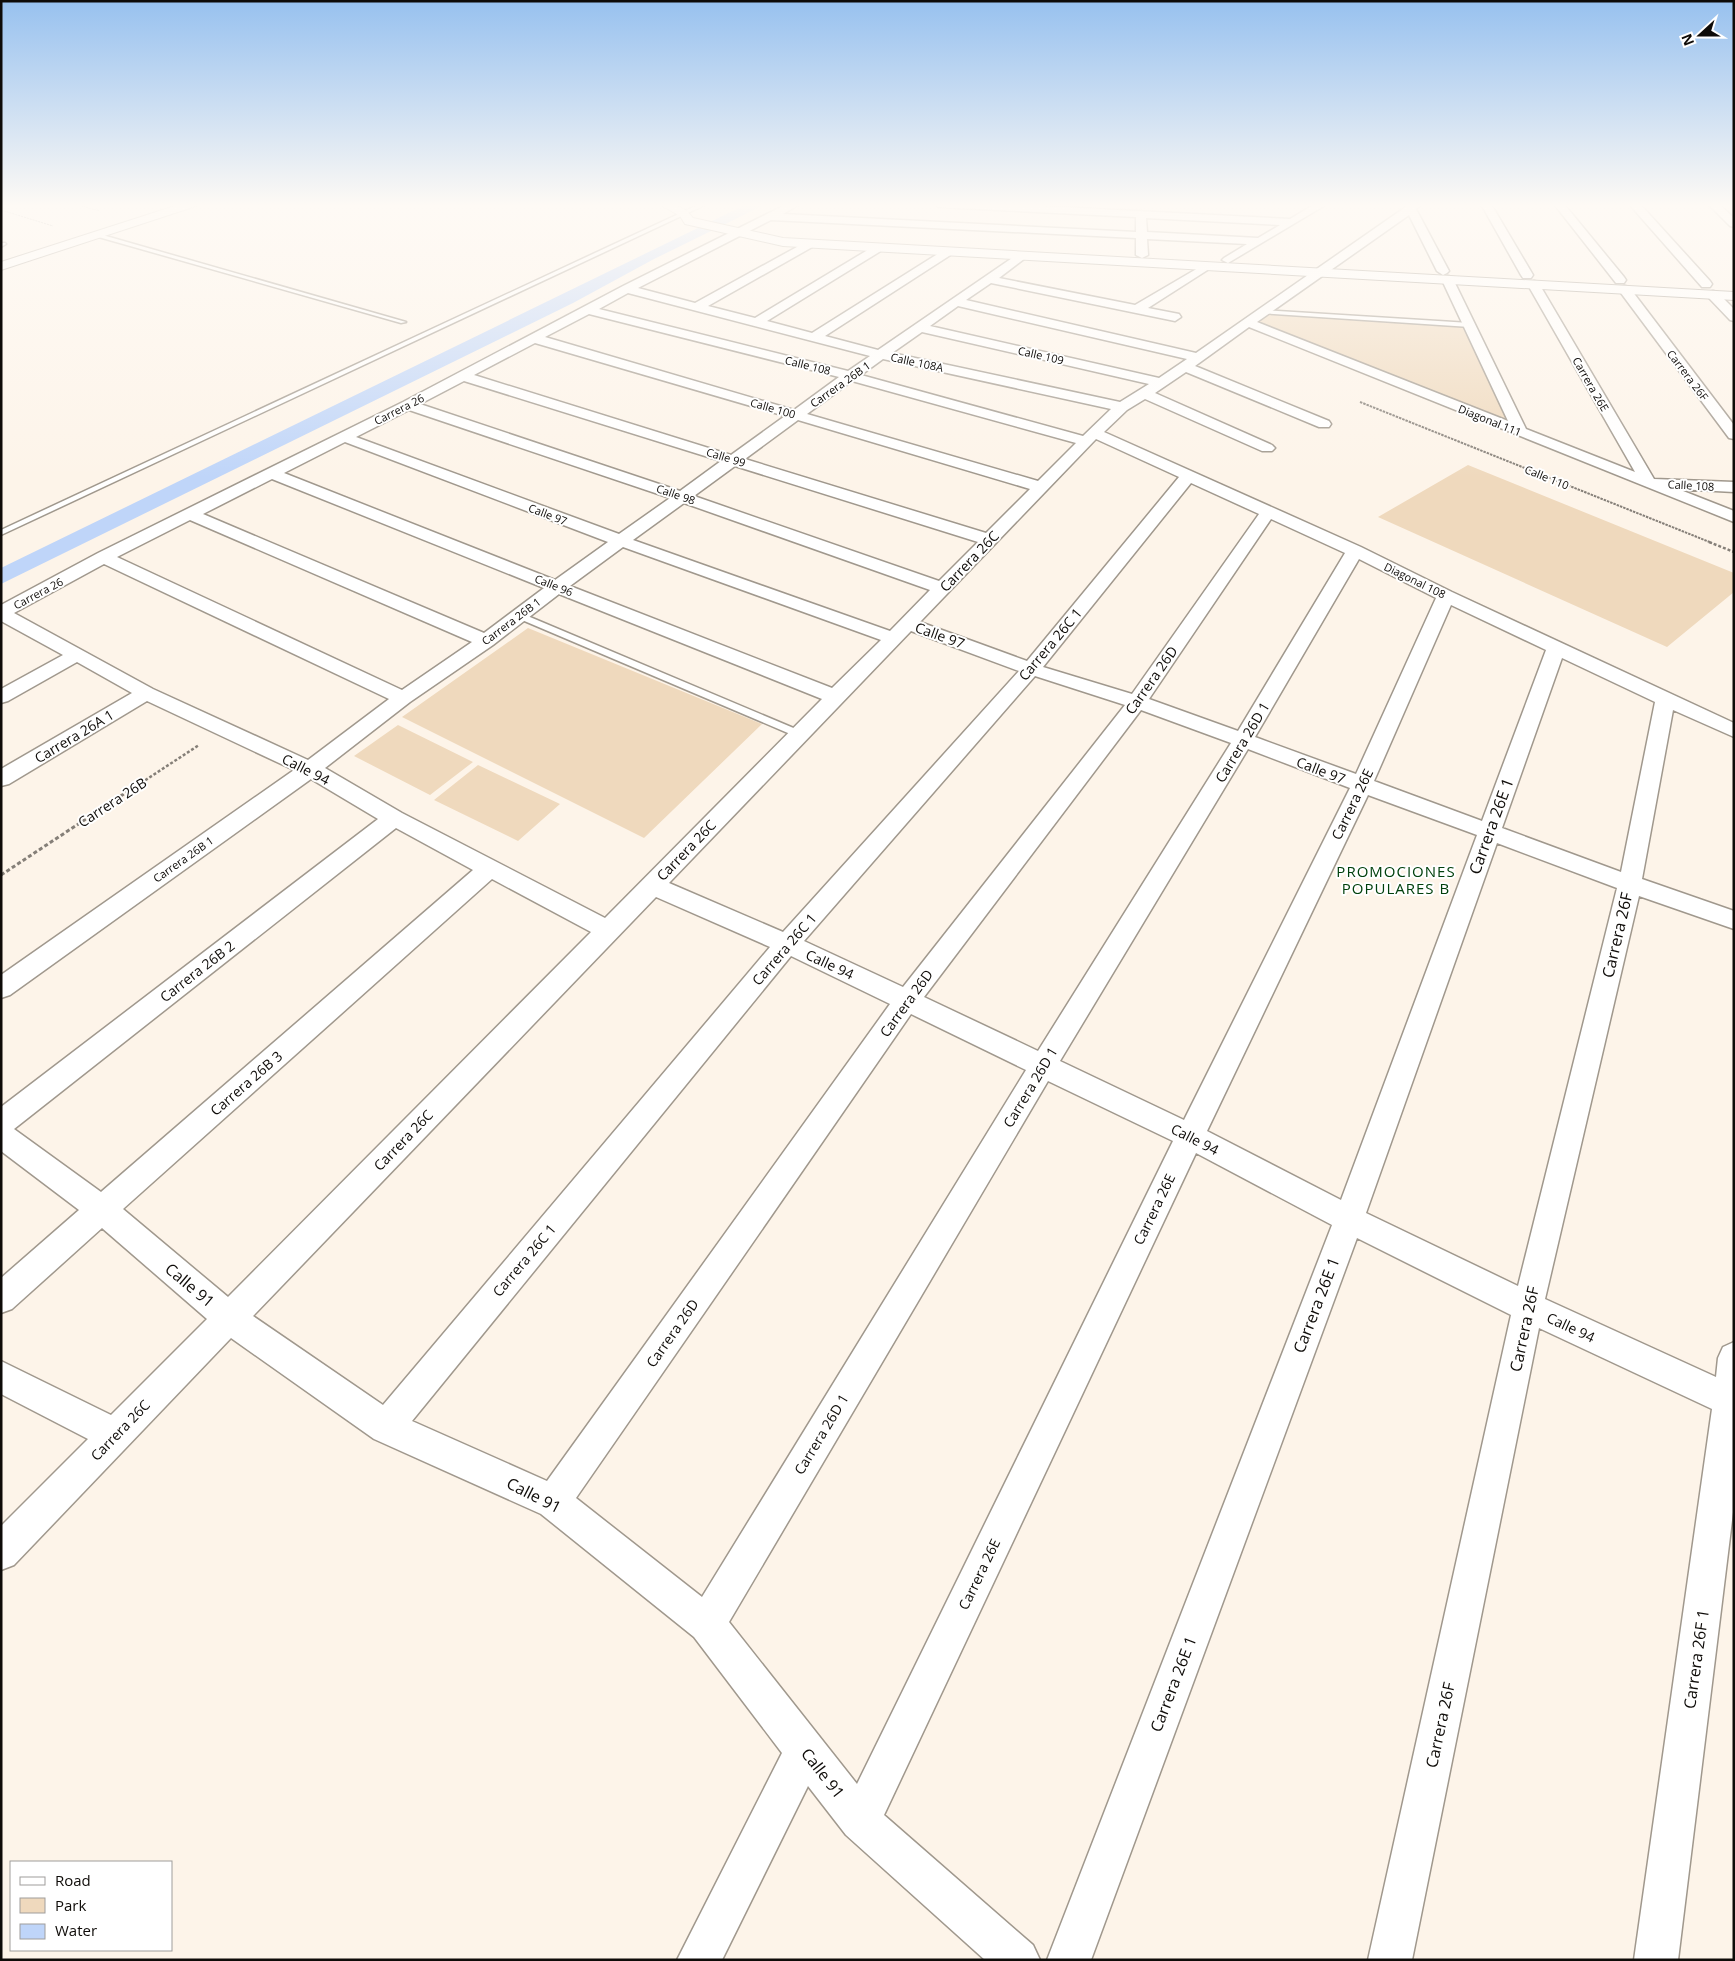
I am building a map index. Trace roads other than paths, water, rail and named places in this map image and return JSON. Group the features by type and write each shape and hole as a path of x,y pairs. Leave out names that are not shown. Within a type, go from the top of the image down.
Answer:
{"street":[{"name":"Carrera 26","path":"1,613 104,557 408,405 614,296"},
{"name":"Calle 108A","path":"652,296 882,355 1122,407"},
{"path":"697,307 718,296"},
{"path":"756,323 801,296"},
{"path":"815,337 880,296"},
{"name":"Carrera 26B 1","path":"1,988 310,769 403,698 486,641 558,586 850,376 922,328 966,296"},
{"path":"1073,296 1138,308 1175,318"},
{"path":"1138,308 1158,296"},
{"name":"Carrera 26C","path":"1,1552 1090,437 1122,407 1161,383 1285,296"},
{"path":"1456,296 1520,432"},
{"name":"Carrera 26E","path":"1539,296 1649,483"},
{"name":"Carrera 26F","path":"1630,296 1734,435"},
{"path":"1715,296 1734,317"},
{"path":"957,302 1198,356"},
{"name":"Calle 108","path":"588,310 1090,437"},
{"name":"Diagonal 111","path":"1247,322 1734,517"},
{"name":"Calle 109","path":"922,328 1161,383"},
{"name":"Calle 100","path":"534,338 1041,487"},
{"path":"1184,366 1324,424"},
{"name":"Calle 99","path":"462,376 990,540"},
{"path":"1143,393 1266,448"},
{"name":"Calle 98","path":"408,405 683,497 942,588"},
{"name":"Calle 97","path":"344,437 621,541 901,631 1137,702 1630,884 1734,920"},
{"name":"Diagonal 108","path":"1090,437 1269,511 1734,731"},
{"name":"Calle 96","path":"272,474 836,697"},
{"name":"Carrera 26C 1","path":"386,1427 787,944 1031,669 1188,477"},
{"name":"Calle 108","path":"1649,483 1734,487"},
{"name":"Carrera 26D","path":"553,1502 907,1000 1137,702 1269,511"},
{"path":"190,514 486,641"},
{"name":"Carrera 26D 1","path":"706,1624 1042,1066 1243,740 1355,551"},
{"path":"104,557 403,698"},
{"name":"Carrera 26E","path":"860,1821 1190,1136 1362,785 1446,596"},
{"name":"Calle 94","path":"1,613 146,693 222,730 310,769 394,818 608,930"},
{"name":"Carrera 26E 1","path":"1070,1960 1349,1219 1556,648"},
{"path":"1,697 76,656"},
{"name":"Carrera 26A 1","path":"1,780 146,693"},
{"name":"Carrera 26F","path":"1390,1960 1528,1307 1630,884 1665,700"},
{"name":"Carrera 26B 2","path":"1,1124 394,818"},
{"name":"Carrera 26B 3","path":"1,1298 490,868"},
{"name":"Calle 94","path":"652,885 787,944 907,1000 1190,1136 1349,1219 1528,1307 1732,1402"},
{"name":"Calle 91","path":"1,1135 102,1210 230,1318 386,1427 553,1502 706,1624 860,1821 1018,1960"},
{"name":"Carrera 26F 1","path":"1656,1960 1732,1402 1734,1358"},
{"path":"1,1377 115,1435"},
{"path":"699,1960 805,1750"}],"lane":[{"path":"310,296 403,322"},
{"path":"1,533 516,296"},
{"path":"1262,312 1470,325"},
{"path":"518,615 800,734"}],"water":[{"path":"559,296 587,296 1,584 1,568"}],"district":[{"name":"PROMOCIONES POPULARES B","path":"1396,880"}]}
